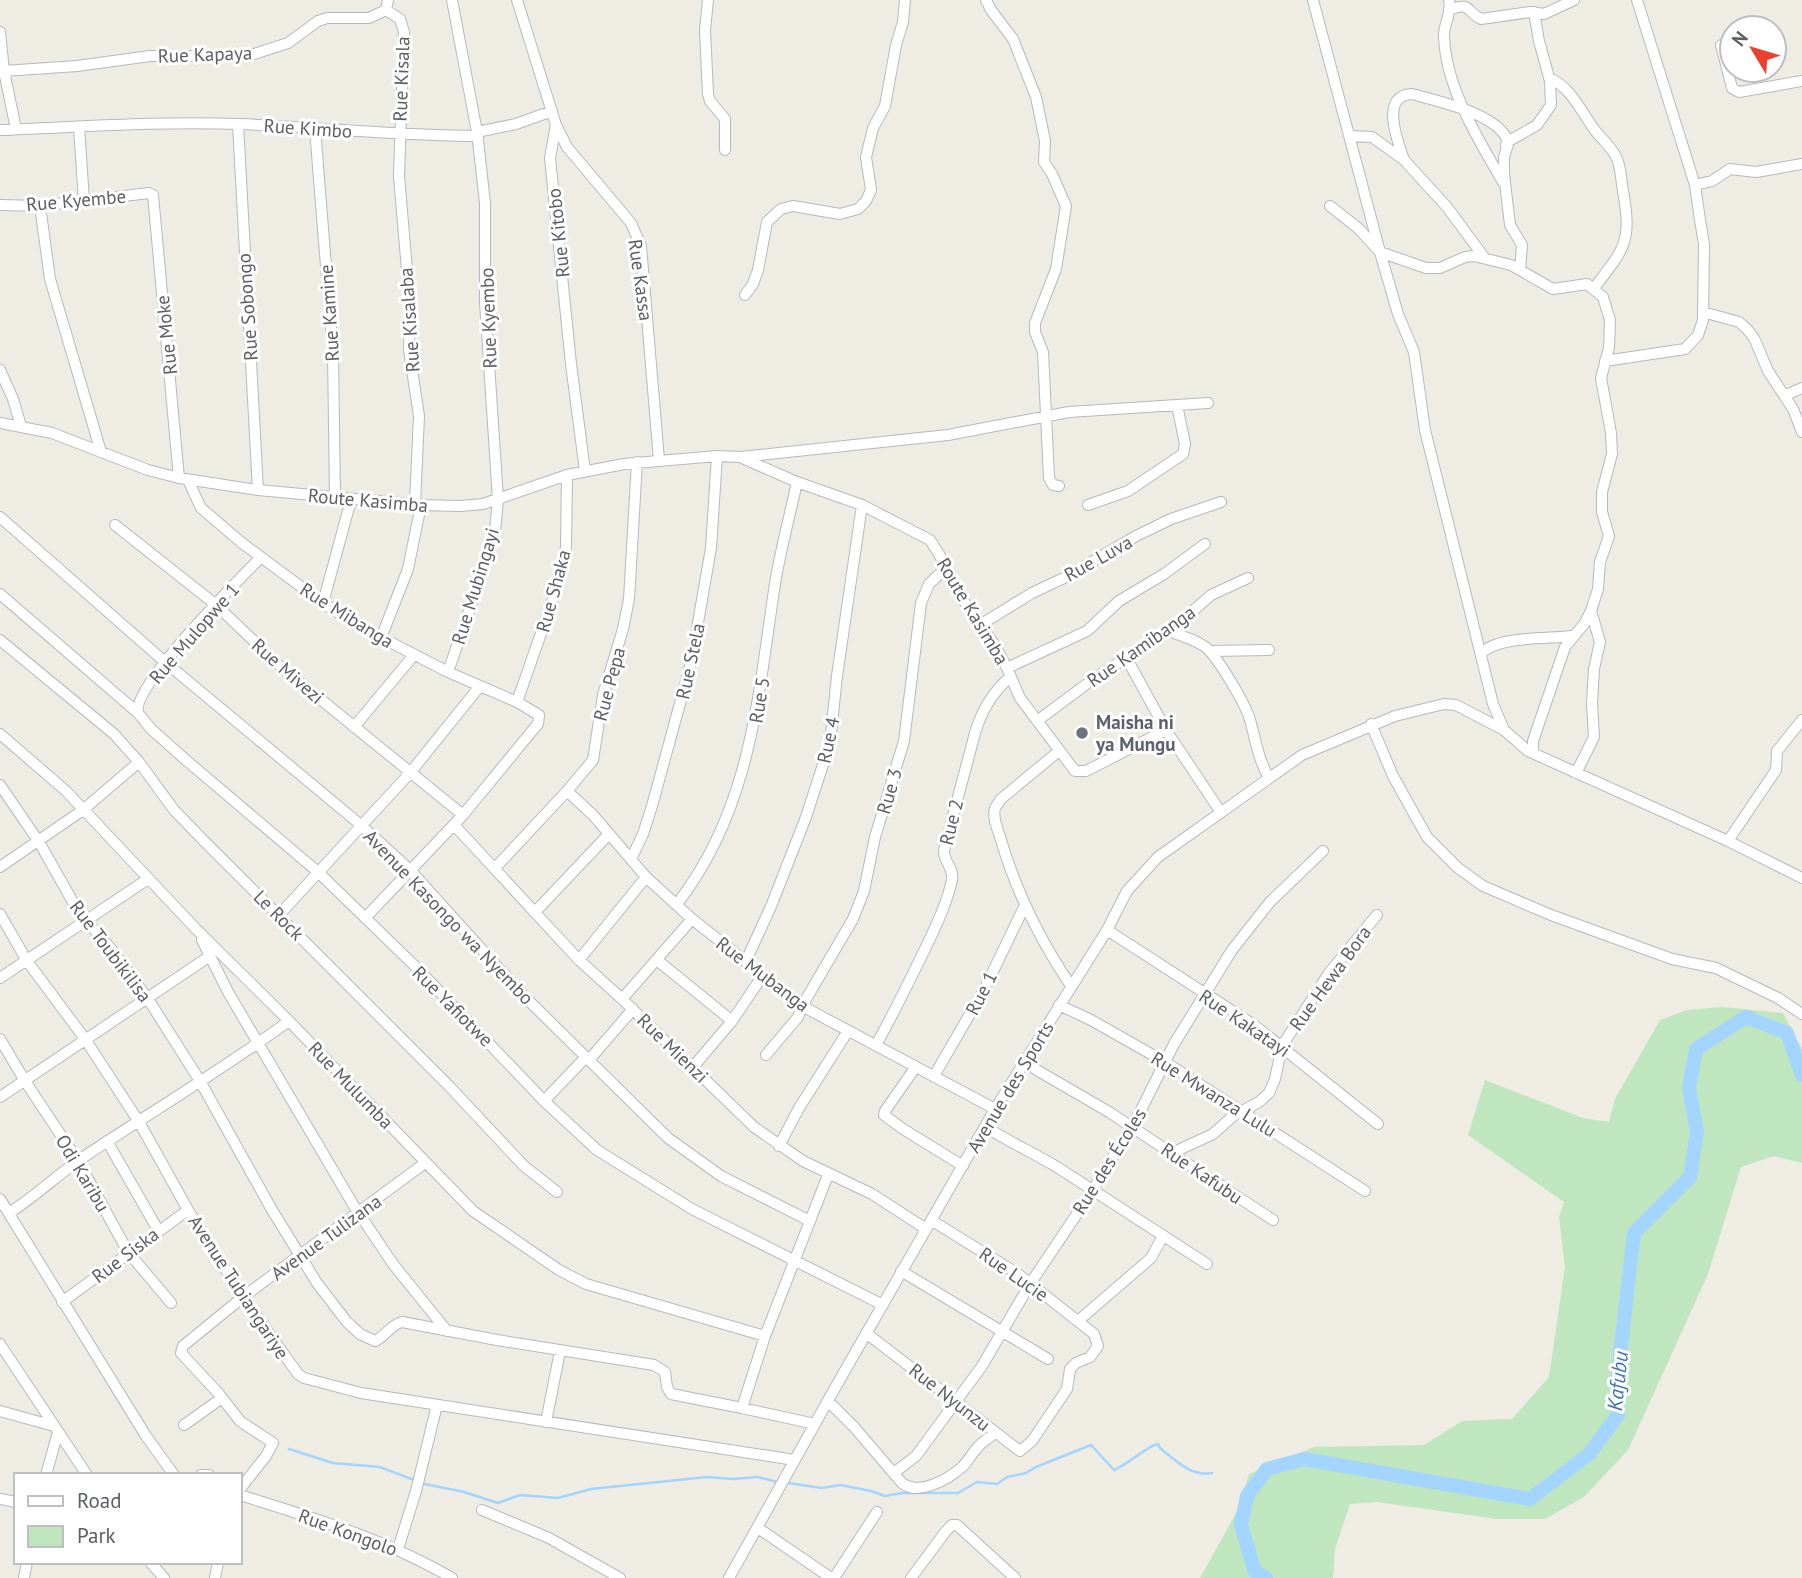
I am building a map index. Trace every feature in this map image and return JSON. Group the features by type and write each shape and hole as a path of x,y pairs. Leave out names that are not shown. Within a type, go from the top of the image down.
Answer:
{"street":[{"path":"452,0 478,134"},
{"name":"Rue Kitobo","path":"517,0 556,125 550,158 571,365 585,471"},
{"path":"708,0 705,30 708,94 724,119 725,150"},
{"path":"745,295 758,270 767,222 782,209 793,206 841,214 858,209 866,201 871,190 866,157 873,128 885,106 895,45 903,22 905,0"},
{"path":"986,0 1013,39 1036,97 1045,141 1044,162 1066,206 1056,269 1035,323 1035,332 1043,352 1049,478 1054,485 1059,486"},
{"path":"1313,0 1380,252 1398,314 1414,352 1425,430 1493,704 1504,730"},
{"path":"1506,146 1512,139 1537,125 1548,112 1552,99 1528,0"},
{"path":"1505,186 1463,109 1451,76 1444,37 1450,4 1468,6 1481,19 1532,12 1544,14 1574,0"},
{"path":"1605,361 1685,349 1698,335 1703,320 1704,244 1695,185 1637,0"},
{"name":"Rue Kisala","path":"387,5 403,24 405,50 399,135"},
{"name":"Rue Kapaya","path":"4,71 77,66 150,56 248,56 288,43 318,21 327,18 369,18 387,5"},
{"path":"0,32 4,71 16,130"},
{"path":"1549,78 1562,84 1615,154 1619,164 1628,218 1626,238 1619,254 1594,288"},
{"path":"1731,84 1732,88 1739,92 1785,84"},
{"path":"1404,160 1393,121 1393,111 1400,97 1412,94 1463,109 1500,129 1507,139 1504,157 1505,186 1510,225 1521,245 1520,271"},
{"name":"Rue Kimbo","path":"0,130 238,124 399,135 478,134 552,111"},
{"name":"Rue Sobongo","path":"238,124 258,490"},
{"name":"Rue Kassa","path":"556,125 567,147 631,223 641,246 659,460"},
{"path":"79,127 84,201"},
{"name":"Rue Kamine","path":"315,129 333,353 335,497"},
{"name":"Rue Kyembo","path":"478,134 486,226 485,302 498,500"},
{"name":"Rue Kisalaba","path":"381,638 408,569 418,505 419,416 410,350 410,306 400,208 399,135"},
{"path":"1349,135 1372,137 1404,160 1447,206 1476,249 1486,259"},
{"path":"1695,185 1712,181 1730,170 1756,172 1802,164"},
{"name":"Rue Kyembe","path":"0,205 40,205 151,193"},
{"name":"Rue Moke","path":"151,193 158,233 160,279 183,479"},
{"path":"40,205 50,279 101,452"},
{"path":"1330,206 1358,228 1380,252 1426,268 1440,268 1474,256 1511,265 1553,289 1587,284 1603,297 1610,320 1609,348 1601,378 1611,433 1612,453 1602,492 1602,512 1609,536 1600,562 1598,589 1591,611 1565,647 1533,741 1533,753"},
{"path":"1703,312 1739,322 1747,329 1754,338 1768,371 1786,396 1802,432"},
{"path":"0,370 22,426"},
{"path":"1786,396 1802,388"},
{"name":"Route Kasimba","path":"0,423 52,433 148,470 183,479 351,500 460,506 498,500 567,475 637,462 717,456 740,457 953,435 1069,412 1208,403"},
{"path":"1088,505 1135,488 1183,454 1185,444 1177,405"},
{"name":"Rue Stela","path":"631,859 646,824 691,663 711,548 717,456"},
{"name":"Route Kasimba","path":"740,457 797,482 862,505 930,540 961,597 1009,672 1020,698 1071,767 1080,772 1166,730"},
{"name":"Rue Pepa","path":"495,868 593,760 603,695 629,599 637,462"},
{"name":"Rue Shaka","path":"517,702 559,579 566,547 567,475"},
{"name":"Rue Mibanga","path":"183,479 201,508 323,603 414,655 537,712 540,719 532,732 463,815"},
{"name":"Rue 5","path":"677,904 703,868 727,817 752,738 773,594 797,482"},
{"path":"323,603 351,500"},
{"name":"Rue Mubingayi","path":"448,672 491,547 498,500"},
{"name":"Rue Luva","path":"980,625 1136,536 1171,519 1221,502"},
{"name":"Rue 4","path":"746,961 772,904 831,743 837,676 862,505"},
{"name":"Avenue Kasongo wa Nyembo","path":"0,517 165,662 362,826 411,871 522,994 668,1138 721,1176 810,1221"},
{"name":"Rue Mivezi","path":"115,525 215,604 282,668 463,815"},
{"name":"Rue 2","path":"876,1045 945,904 953,878 950,865 943,856 944,850 975,733 989,699 1009,672 1087,631 1119,601 1164,574 1205,544"},
{"name":"Rue Mulopwe 1","path":"138,713 138,702 165,662 215,604 261,557"},
{"name":"Rue 3","path":"766,1055 798,1017 853,919 864,891 875,837 904,741 921,603 929,584 945,569"},
{"name":"Rue Kamibanga","path":"1037,721 1092,680 1168,631 1212,595 1248,578"},
{"name":"Rue Yafiotwe","path":"0,594 138,713 151,729 196,769 318,872 586,1141 615,1163 692,1209 883,1305"},
{"path":"1576,773 1594,737 1594,669 1600,642 1591,611"},
{"path":"1168,631 1202,645 1210,651 1224,671 1250,718 1258,754 1269,778"},
{"path":"1482,653 1490,645 1572,636"},
{"name":"Le Rock","path":"0,640 114,734 139,762 174,810 449,1086 524,1166 557,1192"},
{"path":"1210,651 1269,650"},
{"path":"354,727 414,655"},
{"path":"1127,659 1166,730 1220,811"},
{"path":"279,915 410,773 480,687"},
{"name":"Avenue des Sports","path":"758,1528 901,1271 1023,1062 1107,930 1127,891 1158,858 1220,811 1302,755 1371,724 1451,704 1504,730 1533,753 1728,841 1802,878"},
{"path":"1728,841 1776,770 1777,751 1802,720"},
{"path":"1371,724 1393,776 1427,837 1458,868 1483,886 1550,915 1672,959 1716,968 1778,998 1802,1014"},
{"name":"Rue Mulumba","path":"0,734 66,791 197,930 473,1211 559,1270 586,1283 765,1336"},
{"path":"1059,751 1001,799 995,809 998,831 1024,907 1050,955 1071,986"},
{"path":"0,867 83,810 139,762"},
{"name":"Rue Toubikilisa","path":"0,785 39,842 78,911 112,950 148,999 200,1081 300,1256 347,1322 368,1339 375,1341 402,1321 447,1331"},
{"name":"Rue Mubanga","path":"567,791 610,834 646,877 692,919 802,1006 995,1109"},
{"path":"365,918 463,815"},
{"name":"Rue Mienzi","path":"453,825 579,960 754,1127 779,1146 828,1175 872,1194 928,1225"},
{"path":"536,912 610,834"},
{"name":"Rue des Écoles","path":"895,1472 916,1456 1004,1331 1030,1284 1093,1190 1131,1127 1165,1062 1232,950 1270,902 1323,851"},
{"path":"579,960 646,877"},
{"path":"0,978 148,879"},
{"name":"Rue 1","path":"934,1076 985,988 1024,907"},
{"name":"Avenue Tubiangariye","path":"0,914 27,961 85,1039 139,1122 188,1210 243,1297 292,1368 304,1378 361,1393 795,1460"},
{"name":"Rue Hewa Bora","path":"1172,1153 1213,1134 1240,1112 1259,1102 1273,1087 1282,1046 1342,956 1377,915"},
{"path":"622,999 692,919"},
{"path":"197,930 228,992 359,1213 393,1264 447,1331 654,1365 665,1372 667,1391 671,1394 815,1424"},
{"name":"Rue Kakatayi","path":"1107,930 1282,1046 1378,1124"},
{"path":"0,1097 210,956"},
{"path":"657,960 732,1021"},
{"path":"693,1067 732,1021 763,975"},
{"name":"Rue Mwanza Lulu","path":"1059,1005 1165,1062 1365,1191"},
{"path":"544,1101 633,1009"},
{"path":"9,1213 107,1141 289,1021"},
{"path":"779,1146 799,1108 848,1031"},
{"name":"Odi Karibu","path":"0,1039 24,1081 78,1161 128,1252 171,1303"},
{"name":"Rue Kafubu","path":"1023,1062 1131,1127 1273,1220"},
{"path":"915,1068 888,1105 884,1115 963,1166"},
{"path":"986,1127 1034,1153 1207,1264"},
{"path":"107,1141 158,1230"},
{"name":"Avenue Tulizana","path":"242,1486 273,1443 240,1421 180,1350 243,1297 425,1163"},
{"path":"741,1408 765,1336 828,1175"},
{"path":"0,1199 146,1436 173,1473"},
{"name":"Rue Siska","path":"62,1302 188,1210"},
{"name":"Rue Lucie","path":"928,1225 1030,1284 1094,1334 1098,1346 1090,1357 1070,1369 1069,1385 1032,1441"},
{"path":"1078,1321 1151,1258 1163,1236"},
{"path":"901,1271 1048,1359"},
{"name":"Rue Nyunzu","path":"866,1333 1020,1451 1032,1441"},
{"path":"0,1344 86,1473"},
{"path":"546,1422 560,1351"},
{"path":"184,1425 222,1398"},
{"path":"828,1401 906,1487 923,1488 961,1468 995,1432"},
{"path":"398,1549 416,1491 437,1405"},
{"path":"0,1411 56,1429"},
{"path":"46,1473 56,1429"},
{"name":"Rue Kongolo","path":"242,1496 336,1525 398,1549 452,1578"},
{"path":"482,1510 549,1538 620,1578"},
{"path":"729,1578 758,1528 832,1578 877,1512"},
{"path":"911,1578 952,1525 962,1528 1015,1578"},
{"path":"152,1564 164,1578"}],"green space":[{"path":"1722,1007 1783,1013 1802,1049 1802,1163 1774,1156 1741,1167 1708,1274 1628,1450 1584,1497 1545,1519 1497,1519 1377,1502 1350,1504 1335,1549 1333,1578 1200,1578 1240,1506 1249,1474 1314,1447 1424,1445 1462,1421 1512,1419 1549,1377 1565,1267 1559,1217 1564,1202 1468,1135 1485,1080 1583,1118 1609,1122 1615,1099 1660,1020 1687,1010"}],"waterway":[{"name":"Kafubu","path":"1266,1578 1255,1572 1241,1525 1247,1496 1267,1469 1304,1459 1530,1499 1589,1454 1618,1415 1618,1373 1634,1233 1690,1177 1697,1132 1689,1088 1696,1049 1746,1017 1787,1033 1802,1075"},
{"path":"788,1483 822,1488 840,1485 885,1496 902,1493 958,1493 977,1482 997,1484 1007,1477 1026,1473 1091,1445 1114,1470 1158,1444 1190,1470 1212,1473"},
{"path":"289,1449 333,1463 380,1467 414,1480"},
{"path":"420,1483 464,1492 498,1503 520,1495 558,1498 591,1489 707,1477 758,1477 777,1482"}],"place":[{"name":"Maisha ni ya Mungu","path":"1082,733"}]}
